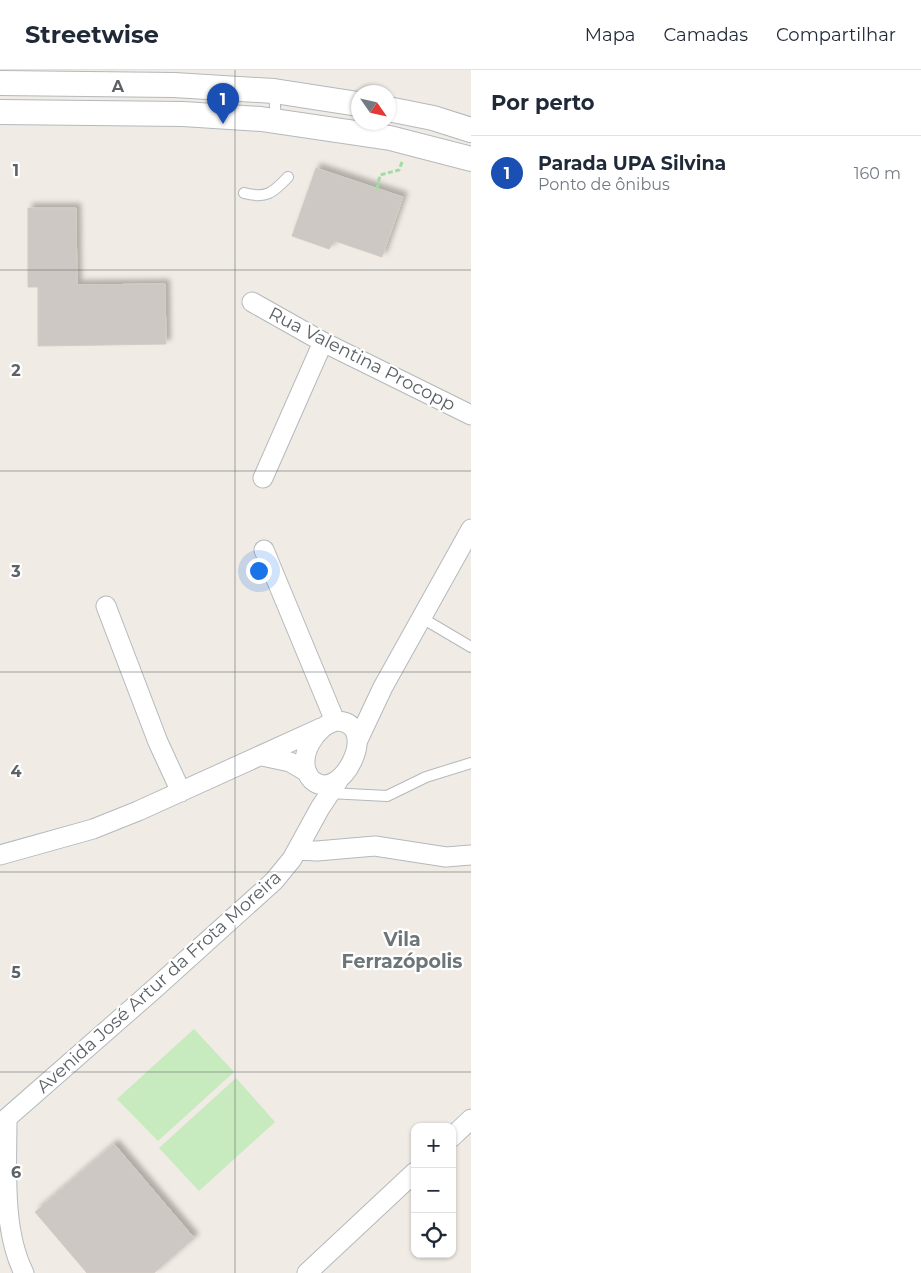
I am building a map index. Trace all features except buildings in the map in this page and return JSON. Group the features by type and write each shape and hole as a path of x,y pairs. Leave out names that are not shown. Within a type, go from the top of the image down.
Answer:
{"street":[{"path":"0,82 160,84 274,91 351,103"},
{"path":"396,111 433,118 471,130"},
{"path":"0,112 183,114 276,121 390,138 471,159"},
{"name":"Rua Valentina Procopp","path":"252,302 323,342 471,416"},
{"path":"263,478 323,342"},
{"path":"262,756 290,762 320,784 334,787 352,760 358,740 383,687 471,529"},
{"path":"264,550 333,723"},
{"path":"106,606 158,742 181,792"},
{"path":"0,856 93,829 181,792 333,723 356,711 383,687"},
{"path":"310,776 306,761 308,750 316,734 333,723 351,726 358,740"},
{"name":"Avenida José Artur da Frota Moreira","path":"308,830 313,800 310,776"},
{"name":"Avenida José Artur da Frota Moreira","path":"3,1122 258,897 283,871 334,787"},
{"path":"0,846 32,846"},
{"path":"297,850 317,851 375,846 446,856 471,855"},
{"path":"446,856 471,869"},
{"path":"456,1132 471,1119"},
{"path":"3,1122 9,1212 15,1250 24,1273"},
{"path":"307,1273 411,1176"}],"lane":[{"path":"274,91 276,121"},
{"path":"244,193 254,196 265,196 278,188 288,177"},
{"path":"422,618 471,647"},
{"path":"334,787 387,796 426,777 471,763"}],"path":[{"path":"377,188 380,174 399,170 410,143"}],"green space":[{"path":"194,1029 234,1072 158,1141 117,1099"},
{"path":"236,1078 275,1122 199,1191 159,1148"}],"place":[{"name":"Parada UPA Silvina","path":"223,124"}],"district":[{"name":"Vila Ferrazópolis","path":"402,950"}]}
